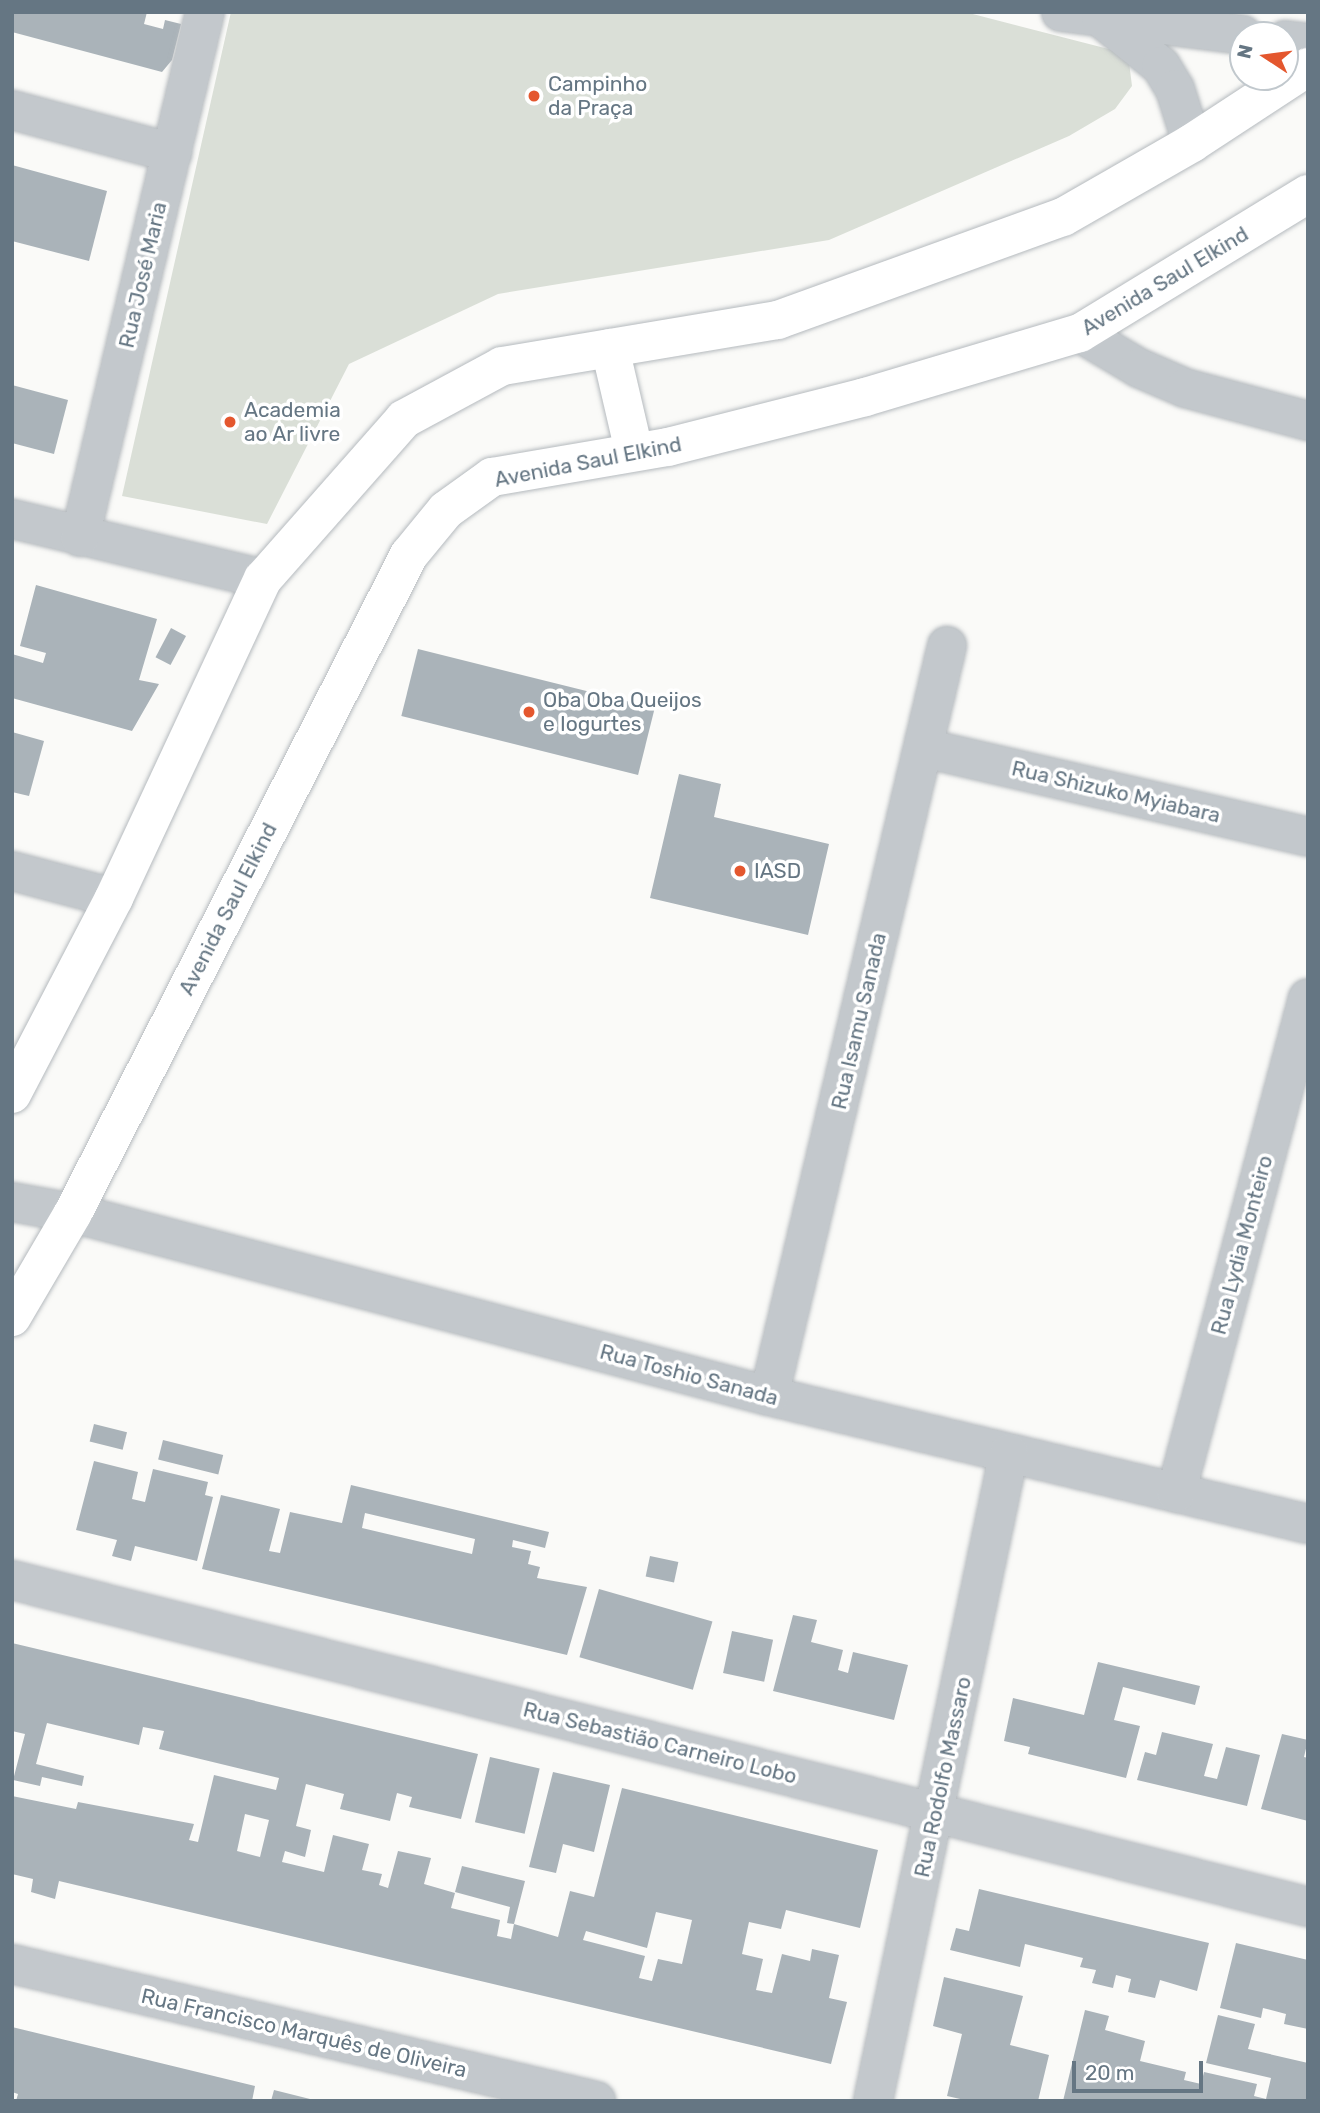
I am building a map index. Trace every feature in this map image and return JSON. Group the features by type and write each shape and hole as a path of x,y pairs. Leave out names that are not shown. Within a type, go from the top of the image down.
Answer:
{"main road":[{"path":"12,1094 114,898 263,579 404,419 502,366 791,315 1063,217 1192,143 1308,67"},
{"name":"Avenida Saul Elkind","path":"12,1317 73,1213 409,555 446,510 492,477 668,447 852,401 1080,334 1308,194"},
{"path":"610,348 634,451"}],"street":[{"name":"Rua José Maria","path":"80,537 205,12"},
{"path":"1061,12 1229,33"},
{"path":"1101,18 1161,66 1175,89 1192,143"},
{"path":"12,110 172,153"},
{"path":"1080,334 1139,368 1185,388 1308,421"},
{"path":"12,519 263,579"},
{"name":"Rua Isamu Sanada","path":"769,1396 947,646"},
{"name":"Rua Shizuko Myiabara","path":"924,748 1308,837"},
{"path":"12,871 114,898"},
{"name":"Rua Lydia Monteiro","path":"1176,1493 1308,998"},
{"name":"Rua Toshio Sanada","path":"12,1202 73,1213 769,1396 1308,1524"},
{"name":"Rua Rodolfo Massaro","path":"873,2101 937,1813 1009,1453"},
{"name":"Rua Sebastião Carneiro Lobo","path":"12,1580 1308,1907"},
{"name":"Rua Francisco Marquês de Oliveira","path":"12,1965 596,2101"}],"shaded area":[{"path":"231,12 965,12 1128,54 1132,86 1115,109 1069,136 829,240 498,294 349,364 267,524 122,496"}],"building":[{"path":"12,12 147,12 144,24 163,29 165,20 181,24 172,60 162,72 12,32"},
{"path":"12,165 107,191 89,261 12,241"},
{"path":"12,385 68,400 54,454 12,443"},
{"path":"36,585 157,619 139,680 159,684 132,731 12,698 12,654 43,663 46,653 20,646"},
{"path":"171,628 186,636 171,665 156,657"},
{"name":"Oba Oba Queijos e Iogurtes","path":"418,649 655,708 638,775 401,716"},
{"path":"12,732 44,741 29,796 12,792"},
{"name":"IASD","path":"679,774 721,784 714,817 829,844 808,935 650,898"},
{"path":"94,1424 127,1432 123,1450 90,1441"},
{"path":"163,1440 223,1455 218,1474 158,1459"},
{"path":"94,1461 138,1472 132,1499 145,1502 153,1469 208,1482 205,1495 213,1497 197,1561 135,1546 131,1561 112,1556 117,1540 76,1530"},
{"path":"351,1485 549,1532 545,1548 513,1540 512,1547 531,1551 528,1564 540,1567 537,1578 587,1587 567,1655 202,1569 221,1495 280,1509 269,1551 280,1553 290,1512 342,1523","holes":["365,1513 475,1539 472,1554 362,1528"]},
{"path":"650,1556 678,1562 674,1583 646,1577"},
{"path":"599,1589 712,1622 693,1690 579,1657"},
{"path":"793,1615 817,1620 811,1642 843,1650 838,1670 848,1673 853,1652 908,1665 894,1720 773,1691"},
{"path":"732,1631 773,1640 764,1682 723,1673"},
{"path":"12,1643 478,1754 461,1819 409,1807 412,1797 397,1793 390,1821 340,1809 344,1794 306,1784 296,1826 311,1830 305,1857 285,1851 282,1862 324,1872 333,1835 369,1844 362,1870 382,1874 379,1885 388,1888 398,1851 431,1858 424,1884 455,1893 451,1908 500,1920 497,1936 511,1939 514,1924 558,1937 570,1891 594,1897 622,1788 878,1850 860,1928 786,1910 781,1929 749,1922 742,1954 763,1959 756,1990 772,1993 782,1954 810,1961 812,1949 839,1955 829,1998 847,2002 831,2064 59,1881 55,1899 31,1892 33,1879 12,1874 12,1796 76,1809 78,1802 194,1824 189,1840 198,1842 214,1775 276,1790 279,1778 159,1749 164,1731 143,1727 139,1745 47,1723 36,1764 84,1776 82,1786 42,1777 40,1786 13,1780 25,1734 12,1731","holes":["245,1814 269,1820 260,1857 237,1851","656,1912 692,1920 682,1964 658,1959 652,1981 639,1978 645,1956 583,1940 586,1931 647,1948"]},
{"path":"1098,1662 1200,1686 1195,1705 1123,1687 1114,1720 1140,1726 1126,1778 1028,1754 1030,1747 1004,1741 1013,1698 1084,1715"},
{"path":"1162,1732 1213,1744 1204,1776 1217,1779 1226,1747 1260,1755 1247,1806 1137,1780 1145,1752 1156,1755"},
{"path":"1282,1734 1308,1740 1304,1757 1308,1758 1308,1821 1261,1809"},
{"path":"490,1757 540,1768 525,1834 475,1822"},
{"path":"553,1772 610,1785 594,1852 563,1844 556,1873 529,1867"},
{"path":"462,1866 525,1881 514,1924 507,1923 510,1907 455,1892"},
{"path":"979,1889 1209,1943 1197,1991 1160,1980 1155,1998 1128,1992 1131,1979 1116,1975 1113,1988 1092,1983 1096,1970 1080,1967 1083,1958 1025,1944 1020,1967 950,1950 956,1928 969,1931"},
{"path":"1236,1943 1308,1960 1308,2029 1284,2024 1286,2014 1263,2008 1261,2018 1220,2008"},
{"path":"944,1977 1023,1996 1010,2045 1049,2055 1038,2101 969,2101 947,2096 962,2034 933,2026"},
{"path":"1085,2010 1109,2016 1105,2030 1145,2041 1140,2061 1186,2072 1184,2080 1201,2084 1204,2072 1257,2084 1254,2096 1266,2099 1271,2078 1206,2063 1218,2015 1255,2024 1248,2049 1308,2063 1308,2101 1063,2101"},
{"path":"12,2027 255,2086 252,2101 16,2101 18,2094 12,2092"},
{"path":"274,2090 314,2100 314,2101 271,2101"}],"place":[{"name":"Campinho da Praça","path":"534,96"},
{"name":"Academia ao Ar livre","path":"230,422"},
{"name":"Oba Oba Queijos e Iogurtes","path":"529,712"},
{"name":"IASD","path":"740,871"}]}
